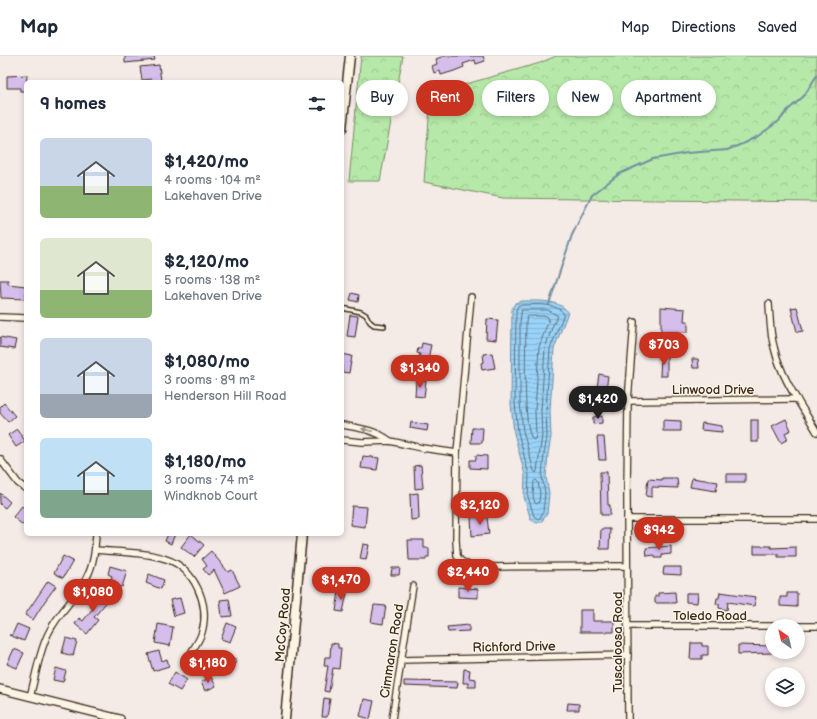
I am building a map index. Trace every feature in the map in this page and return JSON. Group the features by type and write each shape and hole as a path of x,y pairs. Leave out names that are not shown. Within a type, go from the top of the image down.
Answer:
{"main road":[{"path":"344,112 350,56"},
{"name":"McCoy Road","path":"285,719 302,536"}],"street":[{"path":"471,297 457,453 456,549 458,556 464,564 479,567 627,566"},
{"path":"769,304 774,347 782,370 817,432"},
{"path":"0,317 24,318"},
{"name":"Tuscaloosa Road","path":"628,719 628,401 634,322"},
{"name":"Linwood Drive","path":"628,401 797,399"},
{"path":"344,425 372,431 382,435 390,441"},
{"path":"344,440 362,442 390,441 422,448 457,453"},
{"path":"0,458 14,478 24,487"},
{"path":"627,519 817,519"},
{"path":"30,697 48,633 86,579 91,569 96,536"},
{"path":"95,550 160,557 175,563 192,578 199,590 204,613 202,632 192,651"},
{"name":"Cimmaron Road","path":"392,719 413,586"},
{"name":"Toledo Road","path":"628,626 817,626"},
{"name":"Richford Drive","path":"401,660 628,655"},
{"path":"0,689 120,719"}],"lane":[{"path":"344,308 361,312 366,315 370,322 374,325 384,326"}],"green space":[{"path":"361,56 403,56 399,80 359,80"},
{"path":"556,56 817,56 817,202 503,198 424,182 429,116 474,116 474,82 540,63"},
{"path":"356,108 356,116 392,116 380,181 349,181"}],"water":[{"path":"522,301 541,301 553,303 564,308 568,312 554,349 550,411 551,437 546,477 549,493 547,514 542,521 537,523 531,520 524,497 525,475 514,433 511,404 512,309 515,303"}],"building":[{"path":"125,56 154,56 155,60 125,63"},
{"path":"444,56 483,56 485,61 476,64 475,60 463,64 464,67 441,75 440,71 434,73 432,66 437,64 436,59"},
{"path":"159,65 161,80 142,80 140,67"},
{"path":"27,75 27,80 24,80 24,91 20,91 20,88 7,88 7,76"},
{"path":"0,280 8,280 8,284 24,286 24,299 1,298"},
{"path":"352,293 359,295 358,302 350,300"},
{"path":"661,307 685,309 684,321 688,321 688,332 661,332"},
{"path":"797,307 803,331 797,332 791,308"},
{"path":"350,315 358,316 355,337 347,336"},
{"path":"487,319 498,320 496,340 486,339"},
{"path":"0,337 16,340 14,349 0,347"},
{"path":"422,343 431,345 427,364 418,363 420,354 417,353 418,348 421,348"},
{"path":"492,353 495,368 482,370 481,363 484,362 483,354"},
{"path":"344,354 352,356 349,373 344,372"},
{"path":"661,354 667,355 667,376 660,376"},
{"path":"692,359 698,359 699,368 693,368"},
{"path":"599,374 608,376 605,396 596,394"},
{"path":"416,381 426,381 424,397 415,396"},
{"path":"4,403 15,416 8,422 0,413 0,407"},
{"path":"602,416 602,423 593,424 593,417"},
{"path":"786,419 791,430 785,433 788,439 781,443 772,426"},
{"path":"663,420 681,421 681,431 663,431"},
{"path":"751,420 758,420 758,442 751,442"},
{"path":"411,422 428,425 427,431 410,428"},
{"path":"702,423 722,426 722,432 701,430"},
{"path":"472,428 483,428 482,443 471,443"},
{"path":"17,429 24,442 16,447 8,435"},
{"path":"597,437 604,437 606,460 599,460"},
{"path":"476,455 487,456 487,469 470,468 470,460 476,460"},
{"path":"363,456 379,458 377,470 361,468"},
{"path":"421,465 423,488 415,489 414,466"},
{"path":"600,472 607,472 608,505 610,505 610,515 601,515"},
{"path":"727,474 745,474 745,482 727,482"},
{"path":"662,478 677,478 678,488 652,487 652,497 646,496 648,479 662,480"},
{"path":"692,478 718,482 716,491 690,487"},
{"path":"0,493 10,502 5,508 0,504"},
{"path":"418,493 419,519 411,520 410,494"},
{"path":"22,506 24,508 23,525 13,517"},
{"path":"352,506 367,507 365,527 350,525"},
{"path":"471,517 487,517 489,534 472,536"},
{"path":"601,529 610,529 609,549 600,549"},
{"path":"167,536 174,536 171,544 165,541"},
{"path":"189,536 193,536 204,545 194,557 181,547"},
{"path":"408,540 424,540 424,548 429,548 429,557 426,557 426,560 409,560"},
{"path":"363,544 369,545 366,560 360,559"},
{"path":"671,546 671,554 662,555 662,558 655,558 655,555 647,556 646,548"},
{"path":"754,546 771,546 771,548 796,547 796,557 778,557 778,554 754,554"},
{"path":"211,551 228,572 232,570 240,586 225,593 214,570 208,575 203,569 207,566 202,559"},
{"path":"63,556 73,561 63,578 54,573"},
{"path":"110,566 127,571 122,587 110,584 112,576 108,574"},
{"path":"664,567 681,567 681,575 663,574"},
{"path":"392,568 400,568 399,575 391,575"},
{"path":"149,574 164,580 161,589 146,583"},
{"path":"48,581 56,586 33,620 25,615"},
{"path":"458,587 478,589 478,598 458,597"},
{"path":"103,591 110,598 94,617 98,620 87,634 75,624 79,618 83,621 93,608 90,606"},
{"path":"339,591 347,593 343,612 336,611"},
{"path":"675,592 676,603 655,603 655,596 658,596 658,593"},
{"path":"720,592 756,597 754,606 728,602 727,610 719,608 719,604 716,604"},
{"path":"686,593 698,593 697,603 686,602"},
{"path":"787,593 797,593 797,607 780,606 780,597 787,597"},
{"path":"180,598 184,613 174,616 170,600"},
{"path":"229,599 232,616 222,617 220,600"},
{"path":"374,605 386,606 383,624 371,622"},
{"path":"580,610 593,610 593,621 614,621 614,632 580,632"},
{"path":"227,623 236,627 230,642 221,639"},
{"path":"17,624 29,629 24,641 9,635 12,635"},
{"path":"158,624 173,627 170,646 155,643"},
{"path":"469,625 469,631 448,632 447,627"},
{"path":"66,638 77,641 73,656 62,653"},
{"path":"331,643 338,644 338,648 341,648 339,669 333,668 329,692 324,691 328,666 324,666 325,657 330,657"},
{"path":"691,643 702,643 702,646 708,646 708,655 702,655 702,659 690,659"},
{"path":"738,645 765,646 765,653 738,654"},
{"path":"14,649 24,653 17,668 7,664"},
{"path":"159,651 162,661 167,659 169,666 153,671 148,654"},
{"path":"226,654 237,660 229,674 218,668"},
{"path":"56,668 66,671 63,682 53,680"},
{"path":"464,669 470,670 469,678 476,679 476,687 468,687 468,683 463,683"},
{"path":"175,672 187,680 180,691 168,684"},
{"path":"211,677 216,686 205,691 201,682"},
{"path":"404,681 458,682 457,688 404,686"},
{"path":"324,698 330,699 327,717 322,717"},
{"path":"364,699 374,701 370,719 360,716"},
{"path":"568,703 579,704 579,710 567,710"}],"waterway":[{"path":"549,304 572,235 592,195 619,174 653,159 687,153 727,150 758,136 779,121 788,110 804,96 817,75"}]}
